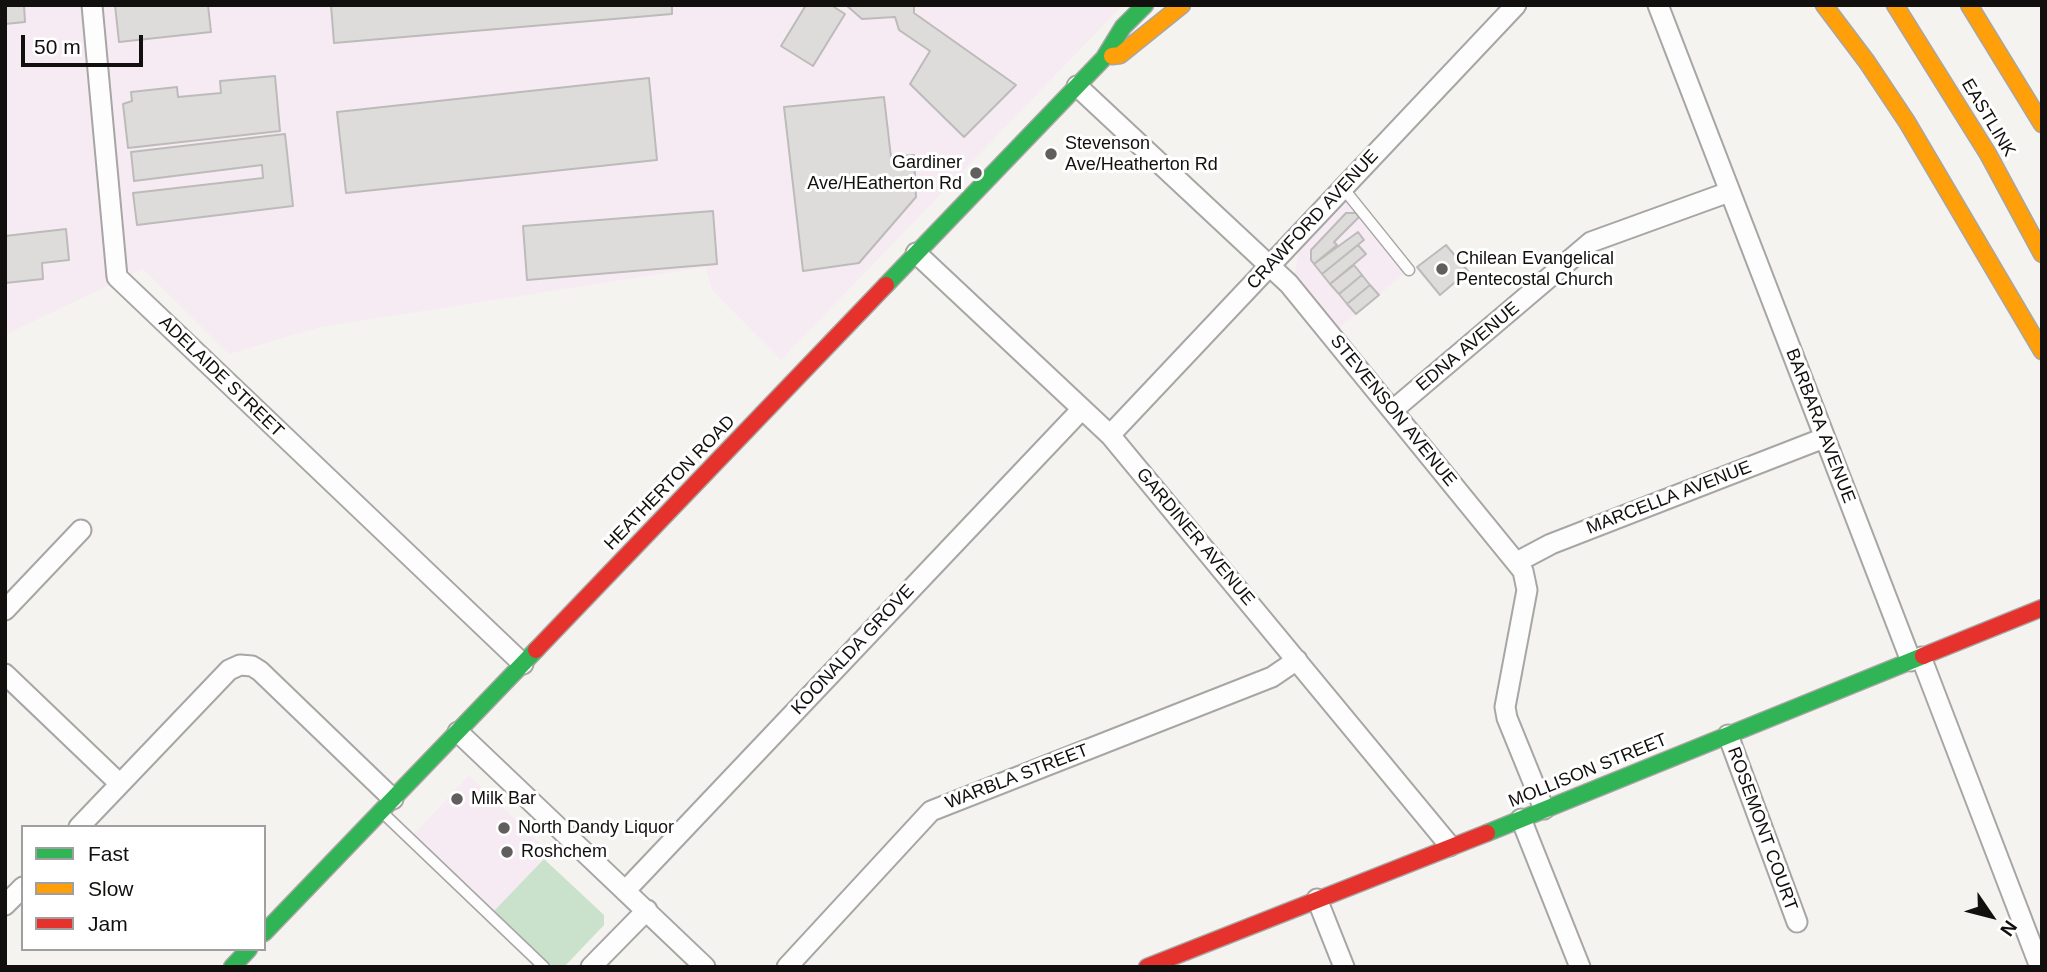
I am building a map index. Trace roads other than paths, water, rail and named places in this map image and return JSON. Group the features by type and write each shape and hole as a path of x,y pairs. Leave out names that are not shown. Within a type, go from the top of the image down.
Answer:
{"main road":[{"name":"HEATHERTON ROAD","path":"266,931 1104,58 1123,27 1144,5"},
{"name":"HEATHERTON ROAD","path":"1104,58 1120,55 1182,5"},
{"path":"1824,5 1907,122 2042,351"},
{"name":"EASTLINK","path":"1895,5 1988,154 2042,254"},
{"path":"1969,5 2042,124"},
{"name":"MOLLISON STREET","path":"1147,967 2042,608"},
{"path":"232,967 247,951"}],"street":[{"name":"ADELAIDE STREET","path":"92,5 117,277 523,664"},
{"name":"CRAWFORD AVENUE","path":"1110,435 1516,5"},
{"path":"1658,5 1729,192"},
{"name":"STEVENSON AVENUE","path":"1077,86 1289,284 1517,562 1526,577 1527,590 1505,707 1544,809"},
{"name":"EDNA AVENUE","path":"1393,411 1591,242 1729,192"},
{"name":"BARBARA AVENUE","path":"1729,192 1824,438 2039,967"},
{"name":"GARDINER AVENUE","path":"916,253 1110,435 1450,846"},
{"name":"KOONALDA GROVE","path":"625,891 1082,409"},
{"name":"MARCELLA AVENUE","path":"1517,562 1551,544 1824,438"},
{"path":"5,610 80,530"},
{"name":"WARBLA STREET","path":"787,967 931,811 1272,677 1297,660"},
{"path":"81,825 229,670 240,665 260,671 387,806"},
{"path":"5,674 120,783"},
{"path":"458,732 705,967"},
{"name":"ROSEMONT COURT","path":"1728,735 1797,922"},
{"path":"1521,819 1580,967"},
{"path":"5,905 21,889"},
{"path":"1317,899 1344,967"},
{"path":"591,967 647,910"}],"lane":[{"path":"1343,188 1409,270"},
{"path":"387,806 544,967"}],"place":[{"name":"Stevenson Ave/Heatherton Rd","path":"1051,154"},
{"name":"Gardiner Ave/HEatherton Rd","path":"976,173"},
{"name":"Chilean Evangelical Pentecostal Church","path":"1442,269"},
{"name":"Milk Bar","path":"457,799"},
{"name":"North Dandy Liquor","path":"504,828"},
{"name":"Roshchem","path":"507,852"}]}
